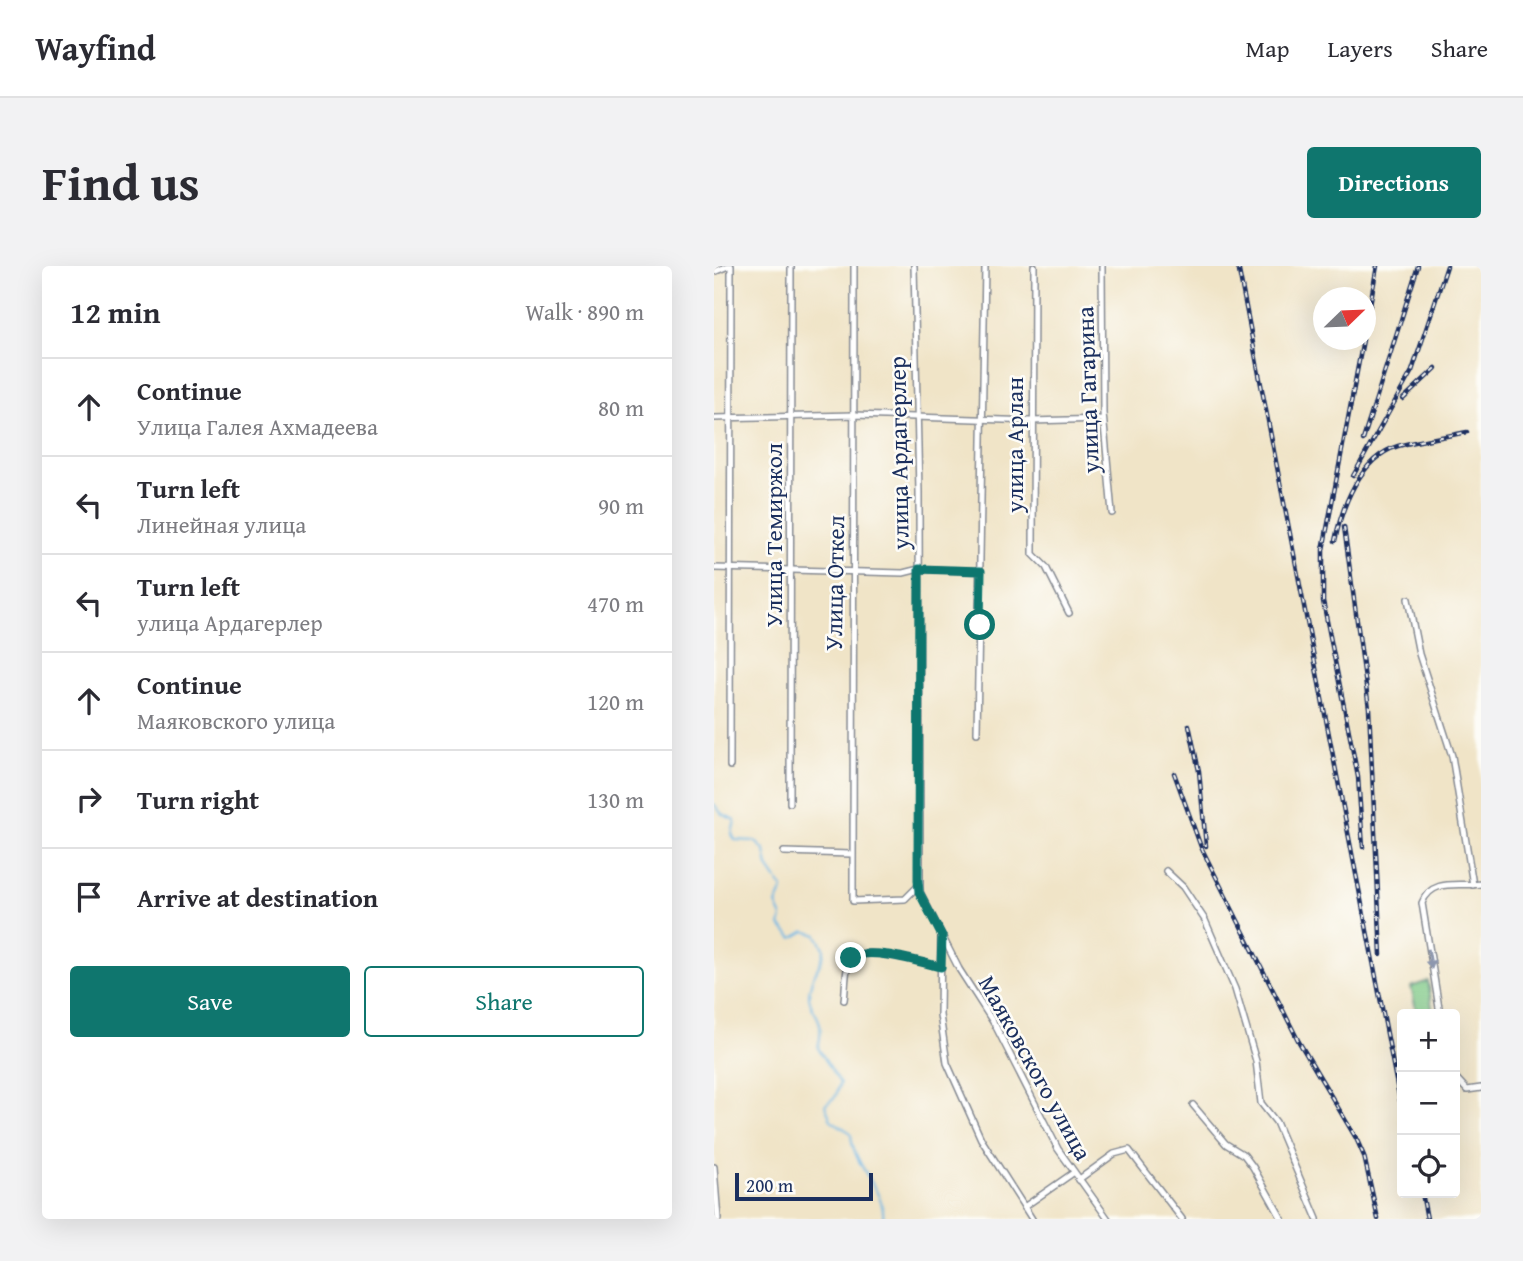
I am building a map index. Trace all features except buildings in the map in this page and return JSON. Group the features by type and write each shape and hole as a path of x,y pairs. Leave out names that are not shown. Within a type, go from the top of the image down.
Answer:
{"street":[{"path":"714,272 729,266 730,766"},
{"name":"Улица Темиржол","path":"790,803 791,266"},
{"name":"Улица Откел","path":"854,266 853,901 905,899 919,889"},
{"name":"улица Ардагерлер","path":"914,266 919,569 919,889"},
{"path":"977,733 985,266"},
{"name":"улица Арлан","path":"1034,266 1031,421 1033,554 1046,567 1069,613"},
{"name":"улица Гагарина","path":"1102,266 1103,419 1112,513"},
{"path":"714,418 855,415 1031,421 1103,419"},
{"path":"714,568 903,573 919,569 981,571"},
{"path":"1408,599 1419,654 1451,756 1473,885"},
{"path":"784,852 851,854"},
{"path":"1166,871 1183,887 1206,920 1235,989 1251,1043 1261,1103 1276,1122 1317,1219"},
{"path":"1439,1009 1422,903 1425,894 1440,885 1481,884"},
{"name":"Маяковского улица","path":"919,889 958,970 985,1006 1073,1173 1108,1219"},
{"path":"942,936 940,1015 947,1063 981,1139 1032,1219"},
{"path":"845,1000 848,967 851,958 857,955 893,956 941,967"},
{"path":"1460,1082 1467,1090 1481,1088"},
{"path":"1194,1105 1226,1144 1244,1156 1253,1167 1282,1219"},
{"path":"1078,1180 1122,1150 1133,1154 1182,1219"},
{"path":"714,1167 718,1219"},
{"path":"1024,1207 1073,1173"}],"green space":[{"path":"1428,981 1432,1009 1416,1009 1411,987"}],"waterway":[{"path":"714,804 722,814 735,820 732,834 735,840 755,841 765,851 768,867 783,889 776,904 782,917 780,926 793,938 805,931 817,935 824,948 824,954 811,981 809,995 819,1021 818,1048 840,1083 836,1096 825,1105 831,1120 851,1133 857,1156 880,1199 883,1219"}],"railway":[{"path":"1238,266 1397,1085"},
{"path":"1373,287 1377,266"},
{"path":"1363,440 1418,266"},
{"path":"1353,476 1412,371 1447,266"},
{"path":"1361,350 1323,550 1323,601 1358,777 1363,847"},
{"path":"1403,399 1436,368"},
{"path":"1335,541 1348,499 1363,472 1373,461 1398,446 1467,432"},
{"path":"1344,527 1369,708 1381,955"},
{"path":"1189,725 1199,771 1206,846"},
{"path":"1174,773 1201,847 1299,1042 1356,1138 1364,1156 1378,1219"},
{"path":"1423,1198 1427,1219"}],"route":[{"path":"851,958 857,955 893,956 941,967 942,936 919,892 918,880 919,569 981,571 980,625"}]}
